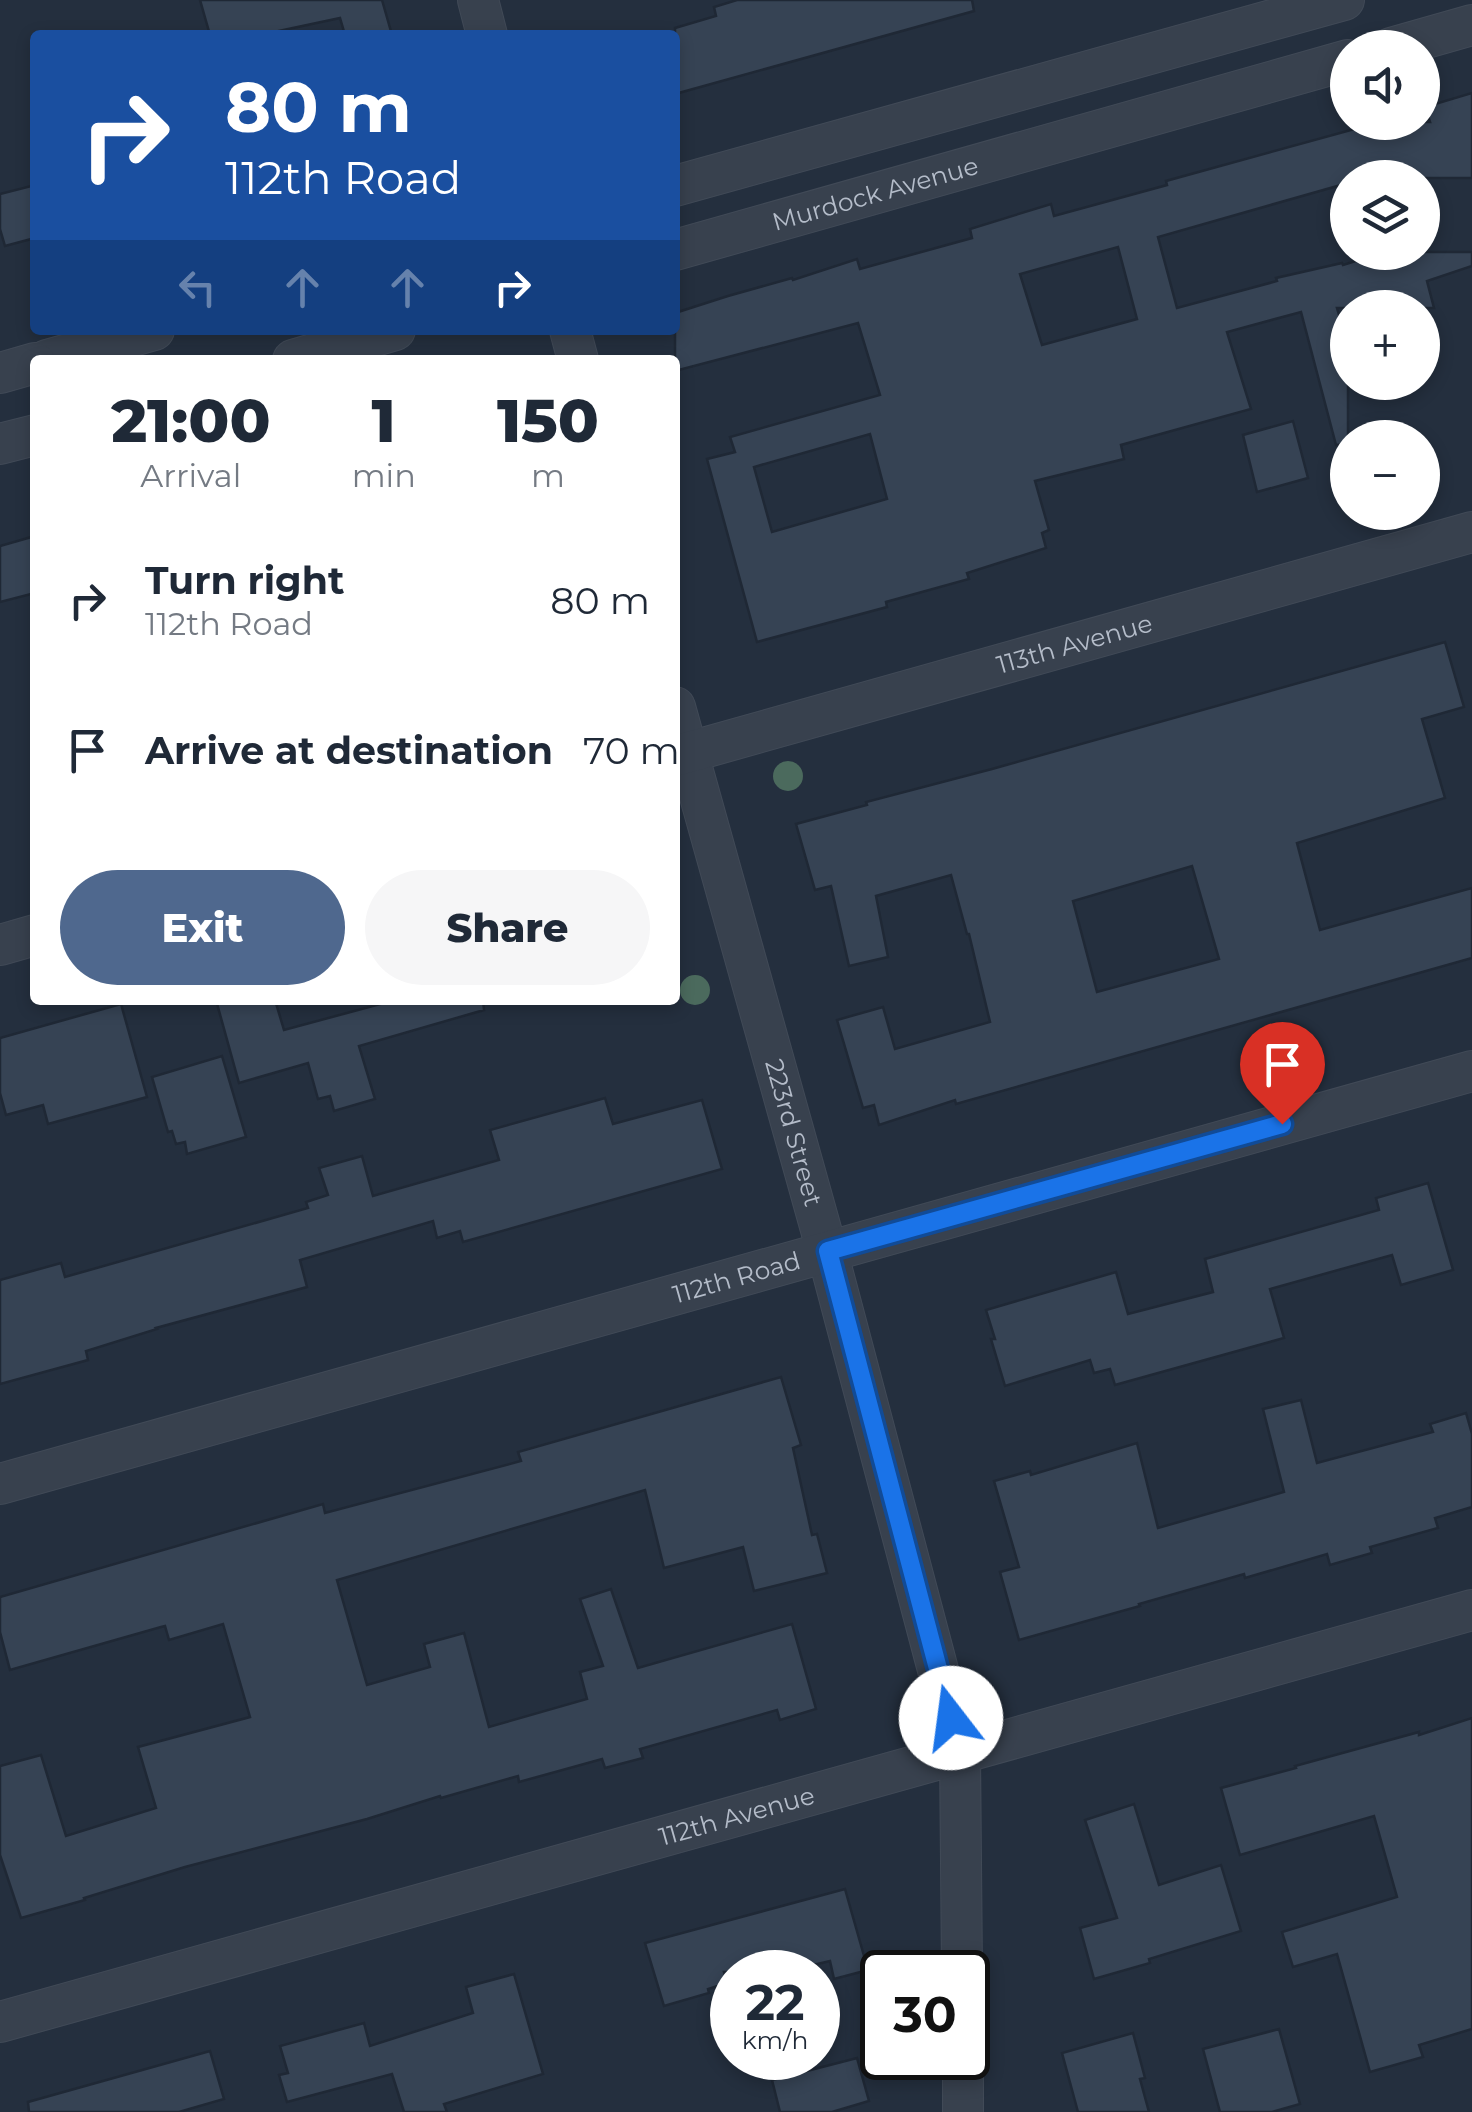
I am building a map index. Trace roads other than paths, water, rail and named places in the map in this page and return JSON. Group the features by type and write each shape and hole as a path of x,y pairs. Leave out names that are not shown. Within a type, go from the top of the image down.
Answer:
{"street":[{"path":"478,0 487,30"},
{"path":"680,185 1344,0"},
{"path":"1440,33 1472,24"},
{"name":"Murdock Avenue","path":"680,249 1330,65"},
{"path":"1058,81 1074,137"},
{"path":"70,355 137,335"},
{"path":"310,355 379,335"},
{"path":"0,444 30,436"},
{"name":"113th Avenue","path":"681,754 1472,532"},
{"name":"223rd Street","path":"681,754 828,1251 960,1753 962,1950"},
{"path":"0,945 30,936"},
{"name":"112th Road","path":"0,1484 1472,1071"},
{"name":"112th Avenue","path":"0,2022 1472,1610"},
{"path":"963,2080 963,2112"}]}
